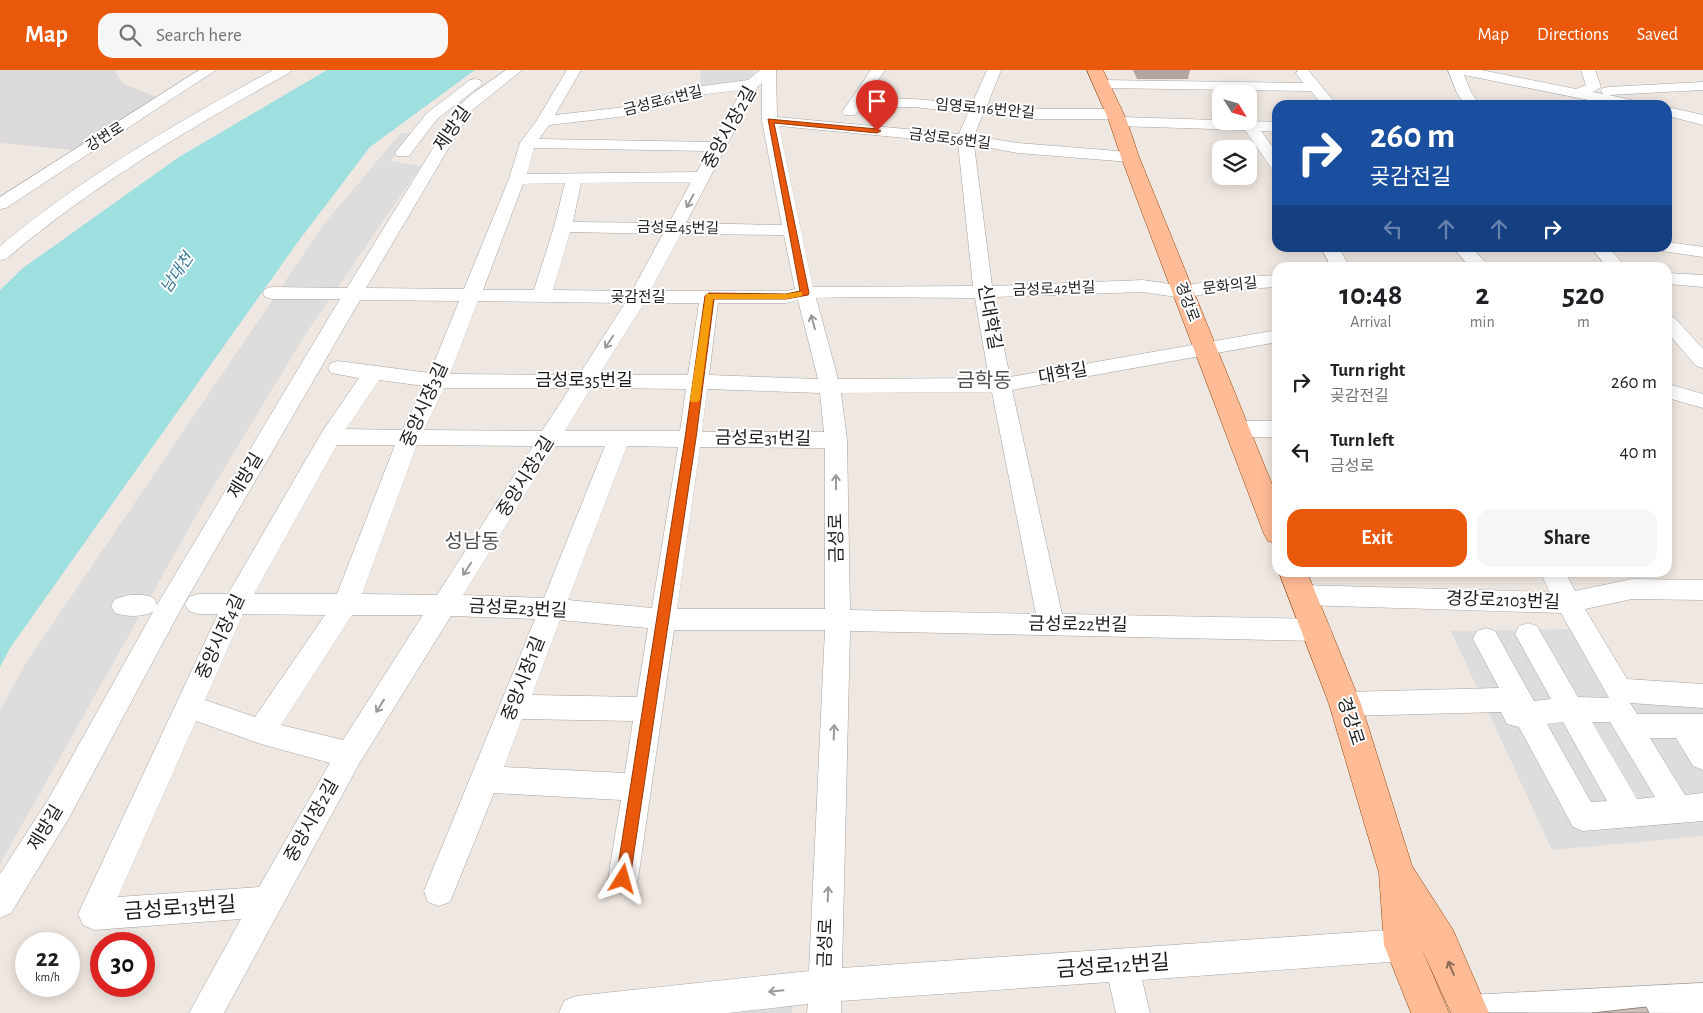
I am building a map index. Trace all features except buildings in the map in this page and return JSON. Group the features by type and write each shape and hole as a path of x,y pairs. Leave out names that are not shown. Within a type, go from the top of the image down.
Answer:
{"main road":[{"name":"경강로","path":"1098,77 1117,118 1130,157 1272,519"},
{"name":"경강로","path":"1297,584 1318,630 1345,704 1397,873 1402,945 1430,1013"},
{"name":"경강로","path":"1397,873 1440,943 1470,1012"}],"street":[{"name":"강변로","path":"0,204 209,70"},
{"path":"0,255 50,213 90,185 227,101 284,70"},
{"path":"403,152 440,108 493,70"},
{"name":"제방길","path":"0,902 59,808 172,602 444,140 464,109 477,97 515,70"},
{"name":"중앙시장3길","path":"262,732 346,604 409,438 437,381 517,179 528,143 544,121 574,70"},
{"path":"842,128 855,103 878,70"},
{"path":"965,139 994,70"},
{"path":"1300,70 1325,100"},
{"path":"1455,70 1464,93 1469,100"},
{"path":"1460,70 1613,100"},
{"path":"1578,92 1594,87 1588,70"},
{"name":"금성로61번길","path":"544,121 627,112 687,92 763,75"},
{"name":"금성로","path":"763,75 770,121 805,293 830,386 836,440 838,620 824,1000"},
{"name":"중앙시장2길","path":"206,1013 350,756 638,297 718,147 763,75"},
{"path":"1098,77 1313,87"},
{"path":"1578,92 1703,86"},
{"name":"임영로116번안길","path":"855,103 914,103 1027,114 1212,124"},
{"path":"1672,113 1703,120"},
{"name":"금성로56번길","path":"770,121 965,139 1018,148 1130,157"},
{"name":"임영로116번안길","path":"1258,127 1272,127"},
{"path":"1252,130 1272,158"},
{"name":"신대학길","path":"965,139 984,292 1001,385 1051,624"},
{"path":"528,143 718,147"},
{"path":"517,179 703,177"},
{"path":"542,296 563,226 574,178"},
{"path":"0,186 25,188"},
{"name":"금성로45번길","path":"563,226 793,230"},
{"path":"1672,248 1703,252"},
{"path":"1466,252 1476,262"},
{"path":"1604,252 1613,262"},
{"path":"1672,279 1703,281"},
{"name":"문화의길","path":"1183,292 1228,284 1272,281"},
{"name":"금성로42번길","path":"805,293 984,292 1143,286 1183,292"},
{"name":"곶감전길","path":"272,292 638,297 786,297 805,293"},
{"path":"623,879 690,438 709,296"},
{"path":"1672,326 1703,361"},
{"name":"대학길","path":"830,386 1001,385 1272,337"},
{"name":"금성로35번길","path":"338,368 437,381 697,382 830,386"},
{"name":"중앙시장4길","path":"94,914 236,603 330,437 372,373"},
{"path":"1672,392 1703,401"},
{"path":"1236,429 1272,429"},
{"name":"금성로31번길","path":"330,437 836,440"},
{"name":"중앙시장1길","path":"439,891 486,779 512,706 619,438"},
{"path":"1555,577 1619,690 1703,696"},
{"name":"경강로2103번길","path":"1297,584 1568,603 1627,581 1703,590"},
{"name":"금성로23번길","path":"198,604 444,605 551,609 661,619 838,620"},
{"name":"금성로22번길","path":"838,620 1318,630"},
{"path":"1528,634 1569,710 1629,813"},
{"path":"1570,634 1617,710 1690,808"},
{"path":"1486,640 1583,817 1690,808"},
{"path":"1345,704 1509,700 1517,715 1569,710 1620,710 1629,726 1693,726 1703,757"},
{"path":"189,706 262,732 350,756"},
{"path":"512,706 649,709"},
{"path":"486,779 636,786"},
{"name":"금성로13번길","path":"94,914 267,902"},
{"name":"금성로12번길","path":"576,1013 824,1000 1122,966 1402,945"},
{"path":"1122,966 1133,1013"},
{"path":"1470,1012 1703,1000"}],"shaded area":[{"path":"0,70 114,70 122,83 163,100 84,151 0,143"},
{"path":"701,70 754,70 753,81 700,85"},
{"path":"401,133 413,133 390,161 421,166 305,335 201,507 0,864 0,711 24,666 324,224"},
{"path":"1573,629 1617,697 1703,704 1703,836 1552,850 1451,631"},
{"path":"793,998 792,1013 658,1013"}],"water":[{"name":"남대천","path":"327,70 475,70 370,147 297,243 10,648 0,667 0,290 23,268 179,157"}],"slow traffic":[{"path":"695,399 709,296 786,297 799,294"}],"district":[{"name":"금학동","path":"984,381"},
{"name":"성남동","path":"472,542"}],"route":[{"path":"623,879 690,438 709,296 786,297 805,293 770,121 877,131"}]}
